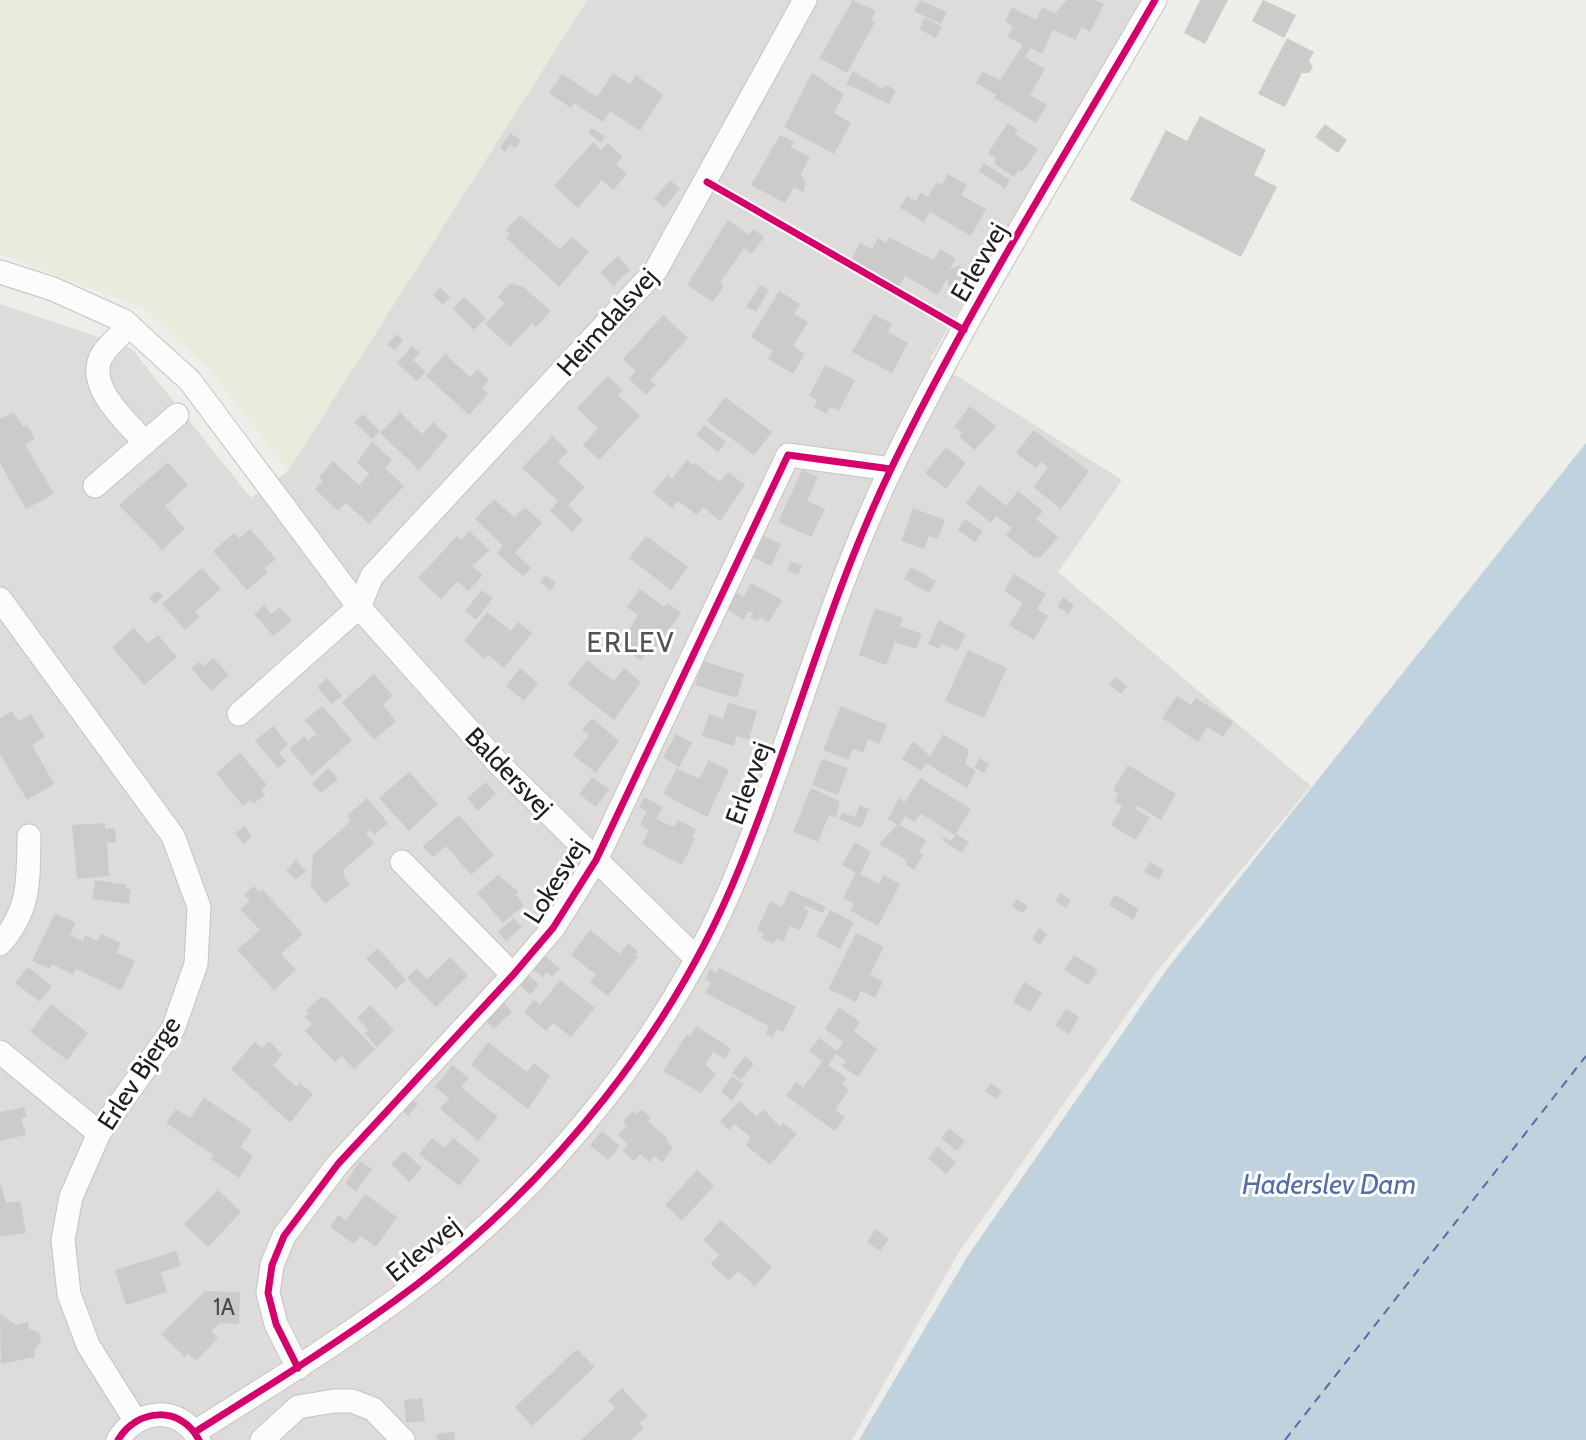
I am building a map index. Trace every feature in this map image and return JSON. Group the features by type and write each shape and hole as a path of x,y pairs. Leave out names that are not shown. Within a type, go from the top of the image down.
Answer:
{"street":[{"name":"Heimdalsvej","path":"359,607 372,576 656,270 805,0"},
{"name":"Erlevvej","path":"197,1436 417,1284 491,1220 570,1141 641,1049 697,959 739,871 852,556 891,469 964,330 1155,0"},
{"name":"Baldersvej","path":"0,272 54,289 127,323 190,381 359,607 498,763 697,959"},
{"path":"127,323 101,356 98,370 100,384 145,443"},
{"path":"96,486 177,415"},
{"name":"Lokesvej","path":"299,1367 275,1324 268,1293 272,1265 284,1236 338,1164 513,975 552,928 596,860 788,456 891,469"},
{"name":"Erlev Bjerge","path":"0,599 173,836 199,907 196,964 173,1029 99,1133 71,1197 63,1240 69,1294 88,1345 135,1420"},
{"path":"239,714 359,607"},
{"path":"0,944 22,911 28,885 29,836"},
{"path":"402,862 513,975"},
{"path":"0,1052 99,1133"},
{"path":"262,1440 298,1407 334,1401 352,1401 373,1409 403,1440"},
{"path":"118,1440 135,1420 160,1414 185,1422 197,1436"}],"shaded area":[{"path":"0,0 587,0 288,471 208,367 141,307 0,254"},
{"path":"587,0 1142,0 930,359 1122,480 1058,572 1311,786 1161,966 959,1252 852,1440 0,1440 0,304 131,348 251,498 288,471"}],"water":[{"name":"Haderslev Dam","path":"1586,443 1586,1440 859,1440 967,1257 1167,969"}],"building":[{"path":"853,0 876,11 871,20 875,22 847,73 819,58"},
{"path":"920,0 947,12 941,24 914,11"},
{"path":"1067,0 1095,0 1104,4 1090,32 1082,27 1075,40 1053,30 1042,54 1030,48 1025,57 1045,69 1030,95 1047,105 1036,123 994,98 996,95 976,83 983,72 1000,80 1023,45 1008,37 1013,26 1005,22 1012,7 1036,20 1042,7 1055,13"},
{"path":"1200,0 1228,0 1205,44 1184,33"},
{"path":"1263,0 1296,15 1284,38 1252,21"},
{"path":"925,18 942,27 936,38 919,29"},
{"path":"1287,38 1314,52 1309,61 1313,67 1309,73 1302,73 1285,107 1258,94"},
{"path":"853,71 883,89 886,85 896,90 889,104 846,84"},
{"path":"613,73 630,84 636,75 663,95 640,131 610,111 603,122 574,103 571,108 549,93 562,74 597,97"},
{"path":"812,73 844,94 834,113 851,123 834,154 784,127"},
{"path":"1200,116 1266,150 1254,175 1277,187 1241,257 1130,200 1166,130 1187,141"},
{"path":"1008,123 1018,130 1015,134 1038,149 1022,172 1019,170 1014,177 994,163 996,159 988,153"},
{"path":"1325,124 1347,140 1338,153 1315,137"},
{"path":"591,128 605,136 601,143 588,132"},
{"path":"510,133 521,140 515,148 510,144 505,152 500,148"},
{"path":"780,135 794,142 791,147 810,157 801,174 806,183 803,192 794,187 785,203 751,185"},
{"path":"593,142 601,150 608,143 623,157 616,164 627,174 613,190 602,180 578,208 554,186"},
{"path":"984,163 1010,180 1005,189 979,171"},
{"path":"948,174 967,185 961,195 986,209 971,236 930,212 924,222 900,208 907,196 916,201 920,193 928,197 937,182 942,185"},
{"path":"670,180 680,189 664,208 654,199"},
{"path":"520,215 560,249 572,237 589,252 559,287 506,238 510,234 506,230"},
{"path":"728,220 749,235 753,229 764,237 752,254 744,248 720,283 724,286 713,302 687,285"},
{"path":"889,237 933,260 940,249 956,258 950,269 959,266 966,270 969,279 965,286 956,290 948,285 948,277 938,295 905,276 898,288 850,262 860,243 872,249 878,238 886,243"},
{"path":"618,256 630,270 613,286 601,272"},
{"path":"510,283 523,287 551,311 536,327 532,323 510,347 485,324 505,303 498,297"},
{"path":"760,285 769,290 756,312 746,307"},
{"path":"440,287 450,297 443,305 433,295"},
{"path":"779,291 800,304 794,314 808,322 793,346 805,354 793,374 768,359 773,351 751,337"},
{"path":"464,297 486,318 474,330 453,309"},
{"path":"874,314 892,324 888,332 908,343 892,373 852,352"},
{"path":"663,315 688,338 650,380 656,385 646,395 629,379 636,371 623,359"},
{"path":"397,334 403,341 394,350 387,344"},
{"path":"412,346 420,353 413,360 426,372 417,381 397,363"},
{"path":"445,354 470,377 477,369 489,380 482,388 488,394 469,415 426,376"},
{"path":"825,365 855,380 839,411 830,407 826,414 814,407 817,400 809,396"},
{"path":"608,376 623,390 618,395 640,416 599,460 583,445 598,428 577,408"},
{"path":"725,397 772,432 754,455 707,421"},
{"path":"970,406 996,426 975,450 959,437 962,433 954,427"},
{"path":"14,412 23,427 27,425 35,439 25,444 54,494 26,509 0,463 0,419"},
{"path":"400,412 422,434 433,422 448,436 419,470 380,433"},
{"path":"363,414 380,431 372,439 354,422"},
{"path":"704,425 726,442 718,452 696,435"},
{"path":"1034,430 1089,471 1061,509 1033,487 1048,468 1041,462 1036,468 1016,453"},
{"path":"552,436 568,451 558,462 585,487 568,506 583,520 572,532 550,511 558,501 522,468"},
{"path":"372,441 392,460 385,468 404,486 369,524 346,503 338,511 315,489 323,481 319,477 333,461 359,485 369,474 357,463"},
{"path":"946,447 966,463 946,489 925,473"},
{"path":"687,460 720,482 728,472 745,485 720,521 703,507 697,515 678,501 672,508 653,493 667,475 672,479"},
{"path":"168,462 188,485 165,506 185,529 162,550 119,505"},
{"path":"802,470 818,477 807,501 825,509 811,537 778,522"},
{"path":"980,485 1006,506 1018,491 1043,511 1036,519 1058,537 1040,558 1035,558 1006,535 1012,528 996,516 991,523 966,503"},
{"path":"494,499 514,517 525,507 542,523 515,553 531,568 523,576 497,553 503,546 475,519"},
{"path":"913,508 945,520 938,539 929,536 924,549 901,541"},
{"path":"965,519 983,531 975,542 958,530"},
{"path":"250,529 276,559 265,568 268,572 247,590 213,551 234,533 239,539"},
{"path":"469,531 490,550 472,566 483,575 468,591 457,581 441,599 418,578 457,536 461,540"},
{"path":"762,535 781,544 771,566 752,557"},
{"path":"646,536 688,567 671,590 629,558"},
{"path":"791,561 802,566 798,575 787,570"},
{"path":"911,567 936,581 929,593 904,579"},
{"path":"202,568 221,589 195,612 200,617 185,630 162,604"},
{"path":"1014,574 1046,594 1037,609 1048,616 1034,640 1009,625 1023,603 1004,591"},
{"path":"546,575 556,583 550,591 540,582"},
{"path":"751,583 782,600 769,622 760,617 758,621 750,617 753,613 749,611 744,620 724,608 733,591 744,597"},
{"path":"640,589 664,607 668,603 681,613 649,656 645,654 641,661 620,645 638,615 627,607"},
{"path":"482,590 493,598 476,620 465,611"},
{"path":"158,591 163,597 154,604 149,597"},
{"path":"1063,597 1074,605 1068,614 1057,606"},
{"path":"264,605 271,614 280,607 292,621 273,636 254,614"},
{"path":"875,608 903,618 900,626 922,634 916,649 895,642 886,665 859,655"},
{"path":"487,612 511,631 518,622 532,633 504,668 488,655 485,659 464,641"},
{"path":"939,620 965,634 958,651 942,644 939,649 928,644"},
{"path":"134,628 147,643 158,635 177,657 144,685 112,647"},
{"path":"968,650 1007,668 984,718 945,701"},
{"path":"213,658 229,675 211,691 191,668 199,662 203,666"},
{"path":"587,660 614,681 624,668 641,682 614,720 568,684"},
{"path":"703,661 744,674 737,698 695,685"},
{"path":"520,668 538,683 524,701 506,686"},
{"path":"374,674 393,696 383,705 396,721 374,740 342,702"},
{"path":"1115,677 1127,686 1121,694 1109,685"},
{"path":"327,678 342,696 332,704 317,687"},
{"path":"1177,696 1191,705 1196,698 1233,722 1223,737 1208,727 1198,742 1162,718"},
{"path":"728,703 757,711 749,740 737,736 734,746 702,736 709,714 723,719"},
{"path":"322,706 352,740 312,776 289,749 304,736 308,741 317,734 305,720"},
{"path":"841,706 887,725 879,744 868,739 863,753 853,749 848,760 823,750"},
{"path":"12,711 18,721 31,714 45,737 32,745 54,784 27,800 0,754 0,718"},
{"path":"592,718 619,741 596,773 573,755 589,735 582,730"},
{"path":"273,726 288,744 279,753 286,761 278,768 255,741"},
{"path":"676,734 692,743 679,767 663,757"},
{"path":"943,734 969,750 965,764 976,771 967,788 926,763 921,771 902,759 913,741 930,756"},
{"path":"240,753 267,785 261,790 265,795 253,804 250,800 243,806 216,773"},
{"path":"980,758 989,764 984,773 974,767"},
{"path":"822,759 848,768 838,795 812,785"},
{"path":"709,760 729,770 707,817 663,794 677,768 699,779"},
{"path":"1128,765 1176,794 1161,820 1136,805 1135,809 1150,817 1136,840 1111,825 1122,806 1114,802 1119,794 1113,790"},
{"path":"329,768 338,779 321,793 312,783"},
{"path":"409,772 438,804 409,831 379,798"},
{"path":"592,777 609,789 596,807 579,794"},
{"path":"920,778 971,809 955,835 920,813 915,822 905,816 900,825 926,840 919,852 923,855 914,870 906,865 905,859 879,844 897,825 888,819 899,798 905,802"},
{"path":"486,782 496,794 478,811 467,798"},
{"path":"811,788 840,801 836,818 829,815 818,842 793,832"},
{"path":"644,797 663,807 656,819 674,827 678,820 696,829 692,838 695,839 682,865 642,844 649,830 640,825 647,811 639,807"},
{"path":"367,798 388,823 374,835 370,830 366,834 374,843 344,869 344,877 350,884 325,904 311,887 313,855 351,821 347,816"},
{"path":"860,805 869,809 861,828 839,819 842,812 855,817"},
{"path":"459,815 494,855 471,875 446,846 433,857 423,846"},
{"path":"105,823 105,829 115,828 116,842 107,843 109,876 77,879 72,825"},
{"path":"244,826 252,836 244,844 235,834"},
{"path":"956,834 969,842 962,853 942,840 944,837 951,841"},
{"path":"855,842 871,852 860,874 879,884 883,875 900,884 878,926 851,911 854,904 843,898 856,873 842,865"},
{"path":"296,860 306,871 295,880 286,870"},
{"path":"1150,862 1164,870 1159,880 1144,872"},
{"path":"498,875 519,892 516,895 524,905 503,923 477,893"},
{"path":"95,880 126,885 126,889 131,889 129,904 92,899"},
{"path":"254,886 259,892 262,889 303,934 281,954 296,970 274,990 237,950 260,930 240,909 250,901 244,895"},
{"path":"790,890 826,907 823,913 805,906 809,911 800,930 790,926 783,942 776,939 773,944 761,938 764,933 757,930 770,901 782,907"},
{"path":"1060,893 1071,900 1066,908 1055,901"},
{"path":"1115,895 1139,909 1133,920 1109,905"},
{"path":"1017,899 1028,906 1023,913 1012,907"},
{"path":"830,910 854,922 840,949 816,936"},
{"path":"55,913 76,923 70,935 83,941 85,935 97,941 101,934 121,943 116,953 135,961 121,990 76,969 73,975 52,964 50,969 32,961"},
{"path":"514,918 522,927 506,941 498,932"},
{"path":"1039,928 1047,934 1040,945 1032,939"},
{"path":"590,930 620,954 628,943 638,951 635,955 638,957 608,996 590,982 596,975 571,955"},
{"path":"856,933 884,947 870,975 883,981 875,998 861,991 856,1002 828,989"},
{"path":"378,948 406,980 396,989 366,959"},
{"path":"1074,955 1098,970 1088,985 1064,970"},
{"path":"545,956 560,969 552,977 547,972 543,977 533,970"},
{"path":"450,957 468,976 436,1007 407,978 417,968 427,979"},
{"path":"28,967 52,986 40,1002 15,983"},
{"path":"719,968 796,1007 783,1032 777,1029 773,1037 765,1034 769,1026 705,993 711,983 705,979 710,969 717,973"},
{"path":"528,975 539,984 530,995 520,985"},
{"path":"560,980 595,1008 571,1037 553,1023 546,1031 524,1012 534,1000 540,1005"},
{"path":"1024,982 1042,993 1030,1012 1013,1002"},
{"path":"321,997 326,998 375,1049 354,1069 342,1056 335,1062 305,1031 312,1024 305,1017 309,1014 306,1010"},
{"path":"504,1003 512,1012 494,1029 486,1021"},
{"path":"51,1004 88,1033 67,1060 30,1032"},
{"path":"370,1005 394,1030 377,1047 365,1033 368,1030 357,1018"},
{"path":"839,1007 860,1022 854,1031 877,1049 858,1077 842,1066 846,1061 836,1054 828,1065 846,1078 842,1084 849,1090 835,1110 845,1117 835,1131 786,1096 796,1082 803,1088 822,1061 809,1051 819,1038 837,1051 843,1042 825,1029"},
{"path":"1066,1009 1079,1017 1069,1034 1055,1026"},
{"path":"696,1026 731,1049 725,1059 713,1052 705,1064 716,1074 701,1093 663,1071 687,1034 690,1036"},
{"path":"269,1041 282,1054 273,1066 297,1087 300,1083 313,1094 290,1123 231,1069 255,1042 262,1048"},
{"path":"488,1042 527,1072 534,1063 550,1076 528,1109 471,1065"},
{"path":"745,1056 754,1064 741,1080 732,1073"},
{"path":"452,1065 469,1078 461,1087 498,1117 478,1141 440,1109 449,1098 435,1087"},
{"path":"732,1076 744,1084 732,1101 721,1092"},
{"path":"991,1083 1002,1091 996,1099 985,1091"},
{"path":"204,1098 252,1130 240,1147 253,1156 239,1178 211,1159 213,1155 166,1123 176,1109 190,1118"},
{"path":"412,1099 418,1104 408,1116 402,1110"},
{"path":"739,1101 757,1117 763,1109 780,1127 783,1123 797,1134 770,1165 746,1145 751,1138 735,1124 729,1130 720,1122"},
{"path":"24,1107 27,1117 21,1118 26,1135 0,1141 0,1112"},
{"path":"641,1109 651,1118 648,1122 667,1137 673,1147 662,1163 655,1156 649,1162 640,1154 634,1161 622,1150 628,1144 618,1135 627,1125 623,1122 632,1112 636,1114"},
{"path":"949,1128 965,1141 957,1151 941,1138"},
{"path":"602,1131 620,1146 608,1160 590,1145"},
{"path":"432,1138 445,1148 453,1138 480,1160 459,1186 419,1154"},
{"path":"938,1147 956,1162 946,1174 928,1158"},
{"path":"404,1151 422,1168 409,1182 391,1164"},
{"path":"360,1161 372,1169 356,1192 345,1183"},
{"path":"697,1170 714,1186 682,1221 665,1205"},
{"path":"0,1181 6,1203 20,1201 26,1233 0,1237"},
{"path":"218,1190 241,1212 208,1247 184,1224"},
{"path":"365,1194 397,1217 376,1247 360,1236 354,1244 330,1227 338,1215 346,1220"},
{"path":"721,1220 772,1267 755,1286 738,1271 729,1281 710,1264 719,1255 703,1240"},
{"path":"876,1229 889,1239 880,1251 867,1242"},
{"path":"176,1251 181,1266 161,1272 167,1292 126,1305 115,1270"},
{"path":"205,1291 240,1292 239,1324 219,1323 211,1331 218,1338 196,1361 188,1353 185,1357 161,1334"},
{"path":"0,1314 16,1325 28,1322 29,1329 39,1332 41,1342 34,1350 35,1357 1,1364"},
{"path":"577,1349 595,1367 532,1426 515,1407"},
{"path":"622,1388 648,1416 639,1423 644,1428 631,1440 581,1440 615,1408 608,1401"},
{"path":"422,1398 425,1421 406,1423 404,1400"},
{"path":"455,1432 455,1440 437,1440 436,1434"}],"ferry route":[{"path":"1285,1440 1586,1056"}],"cycle path":[{"path":"195,1432 362,1324 416,1285 467,1243 516,1198 562,1149 605,1098 644,1044 680,988 712,929 739,869 777,770 829,619 890,471 984,292 1155,0"},
{"path":"707,182 964,330"},
{"path":"298,1368 276,1324 268,1293 272,1265 284,1236 338,1164 553,928 596,860 788,455 891,469"},
{"path":"118,1440 126,1429 136,1422 159,1415 181,1421 199,1440"}],"district":[{"name":"ERLEV","path":"631,642"}]}
